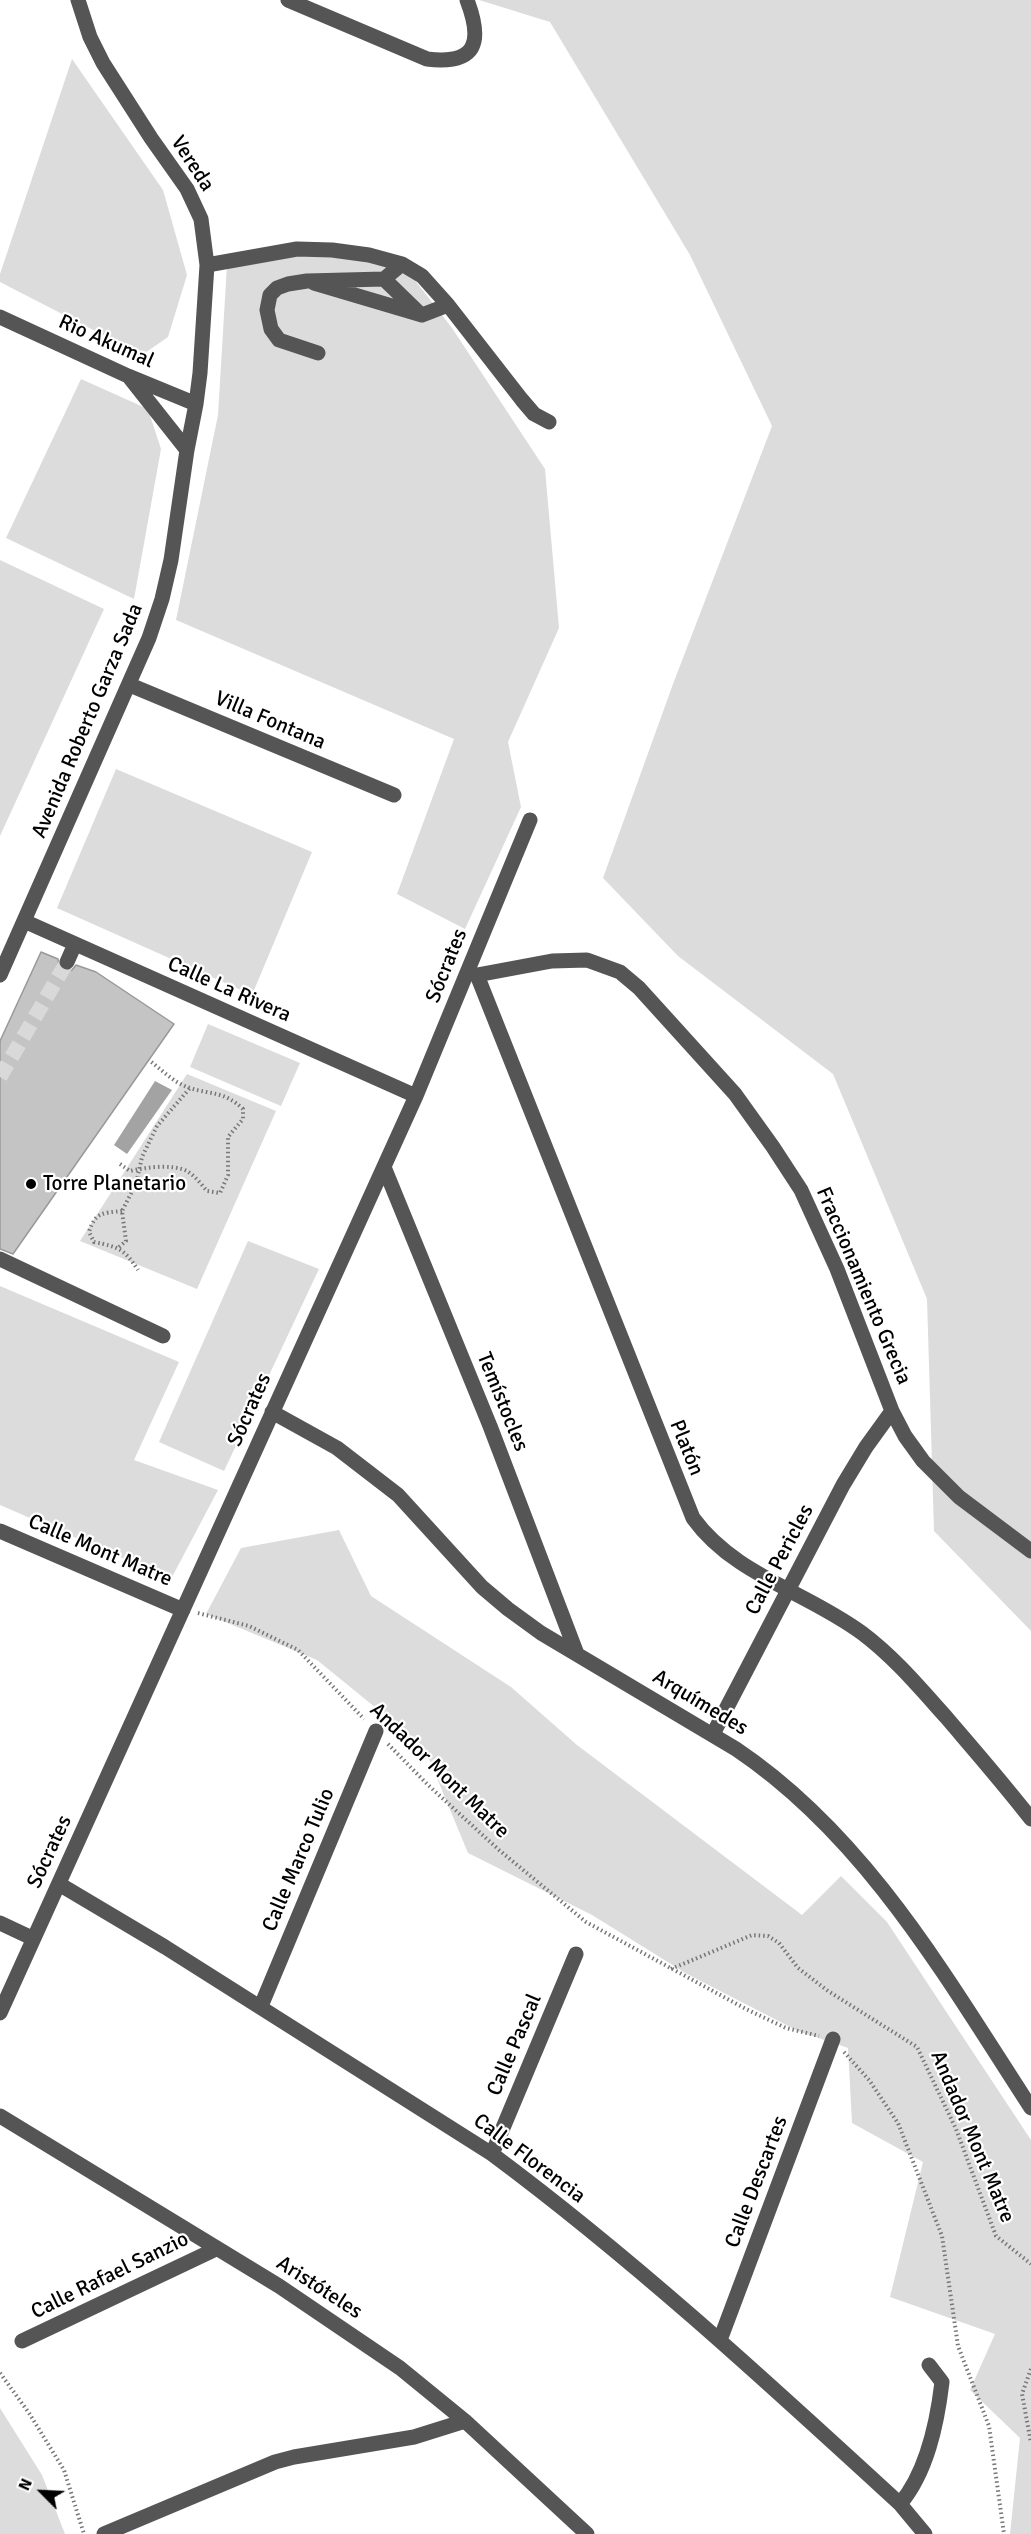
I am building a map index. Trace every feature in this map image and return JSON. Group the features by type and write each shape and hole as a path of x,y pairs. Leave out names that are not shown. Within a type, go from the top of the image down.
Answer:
{"street":[{"name":"Vereda","path":"78,0 90,38 103,63 187,189 201,219 207,265 201,373 196,404"},
{"path":"288,0 427,59 449,62 463,58 474,45 475,24 467,0"},
{"path":"207,265 297,249 332,250 369,255 402,264 422,276 448,304 534,414 549,422"},
{"path":"318,353 279,340 271,328 267,310 270,295 277,288 307,281 384,279 402,264"},
{"path":"384,279 422,315"},
{"path":"307,281 422,315 448,304"},
{"name":"Rio Akumal","path":"0,317 128,376 196,404"},
{"path":"128,376 187,450"},
{"name":"Avenida Roberto Garza Sada","path":"0,975 130,685 162,599 171,560 196,404"},
{"name":"Villa Fontana","path":"130,685 394,795"},
{"name":"Sócrates","path":"0,2013 32,1938 59,1884 472,973 530,820"},
{"name":"Calle La Rivera","path":"24,921 416,1096"},
{"path":"67,962 75,944"},
{"name":"Fraccionamiento Grecia","path":"472,973 552,961 587,960 620,972 639,988 735,1094 801,1190 837,1269 892,1411 905,1436 940,1480 1031,1551"},
{"name":"Platón","path":"472,973 693,1518 704,1534 720,1549 835,1615 896,1660 1031,1819"},
{"name":"Temístocles","path":"384,1167 490,1426 577,1654"},
{"path":"0,1259 163,1336"},
{"name":"Calle Pericles","path":"713,1734 843,1485 866,1447 892,1411"},
{"name":"Arquímedes","path":"272,1412 321,1438 365,1468 398,1495 482,1587 508,1610 577,1654 713,1734 757,1763 810,1809 900,1910 1031,2108"},
{"name":"Calle Mont Matre","path":"0,1531 183,1610"},
{"name":"Calle Marco Tulio","path":"261,2006 376,1731"},
{"name":"Calle Florencia","path":"59,1884 261,2006 492,2154 542,2191 720,2340 900,2504 925,2534"},
{"path":"0,1923 32,1938"},
{"name":"Calle Pascal","path":"492,2154 576,1953"},
{"name":"Calle Descartes","path":"720,2340 833,2039"},
{"name":"Aristóteles","path":"0,2116 336,2323 400,2368 465,2421 587,2534"},
{"name":"Calle Rafael Sanzio","path":"22,2341 216,2248"},
{"path":"900,2504 913,2489 939,2411 942,2382 929,2365"},
{"path":"104,2534 275,2462 414,2438 465,2421"}],"path":[{"path":"120,1164 130,1171 139,1169 184,1170 207,1191 220,1193 228,1175 228,1137 243,1119 243,1109 231,1097 190,1088 178,1082 149,1060"},
{"path":"119,1247 126,1241 122,1211 136,1184 142,1157 157,1126 190,1088"},
{"path":"122,1211 103,1214 93,1220 89,1232 94,1242 119,1247 128,1255 138,1270"},
{"name":"Andador Mont Matre","path":"183,1610 249,1626 298,1650 428,1785 491,1843 586,1922 671,1970 786,2028 833,2039"},
{"name":"Andador Mont Matre","path":"671,1970 752,1935 768,1936 779,1943 798,1968 828,1991 917,2047 956,2129 996,2236 1031,2264"},
{"path":"833,2039 869,2080 898,2123 942,2236 958,2346 989,2426 1004,2534"},
{"path":"1031,2369 1022,2394 1031,2443"},
{"path":"0,2373 29,2413 64,2470 84,2534"}],"shaded area":[{"path":"479,0 1031,0 1031,1631 934,1531 927,1299 833,1074 678,956 603,878 673,684 772,426 690,255 550,22"},
{"path":"72,59 163,190 187,275 168,337 142,355 0,282 0,274"},
{"path":"314,247 407,270 452,328 545,469 559,628 508,742 521,807 465,929 397,894 454,739 176,620 218,415 227,265"},
{"path":"81,379 148,409 161,449 134,599 6,538"},
{"path":"0,560 104,609 0,836"},
{"path":"116,769 312,852 252,995 57,908"},
{"path":"208,1024 300,1063 281,1106 190,1067"},
{"path":"187,1074 276,1111 197,1289 80,1241"},
{"path":"155,1081 172,1090 127,1154 114,1145"},
{"path":"248,1241 319,1269 224,1471 159,1442"},
{"path":"0,1286 179,1362 134,1460 218,1490 171,1579 0,1505"},
{"path":"339,1530 371,1596 511,1687 577,1745 802,1915 841,1876 887,1922 1031,2140 1031,2534 1010,2534 1020,2438 970,2390 995,2334 890,2297 923,2162 852,2123 848,2048 798,2031 687,1974 592,1915 468,1853 424,1747 317,1660 206,1614 241,1548"},
{"path":"0,2408 42,2475 65,2534 0,2534"}],"building":[{"name":"Torre Planetario","path":"41,952 58,959 59,967 64,971 72,970 76,965 96,972 174,1024 13,1254 0,1249 0,1041"}],"tunnel":[{"path":"0,1077 67,962"}],"place":[{"name":"Torre Planetario","path":"31,1184"}]}
